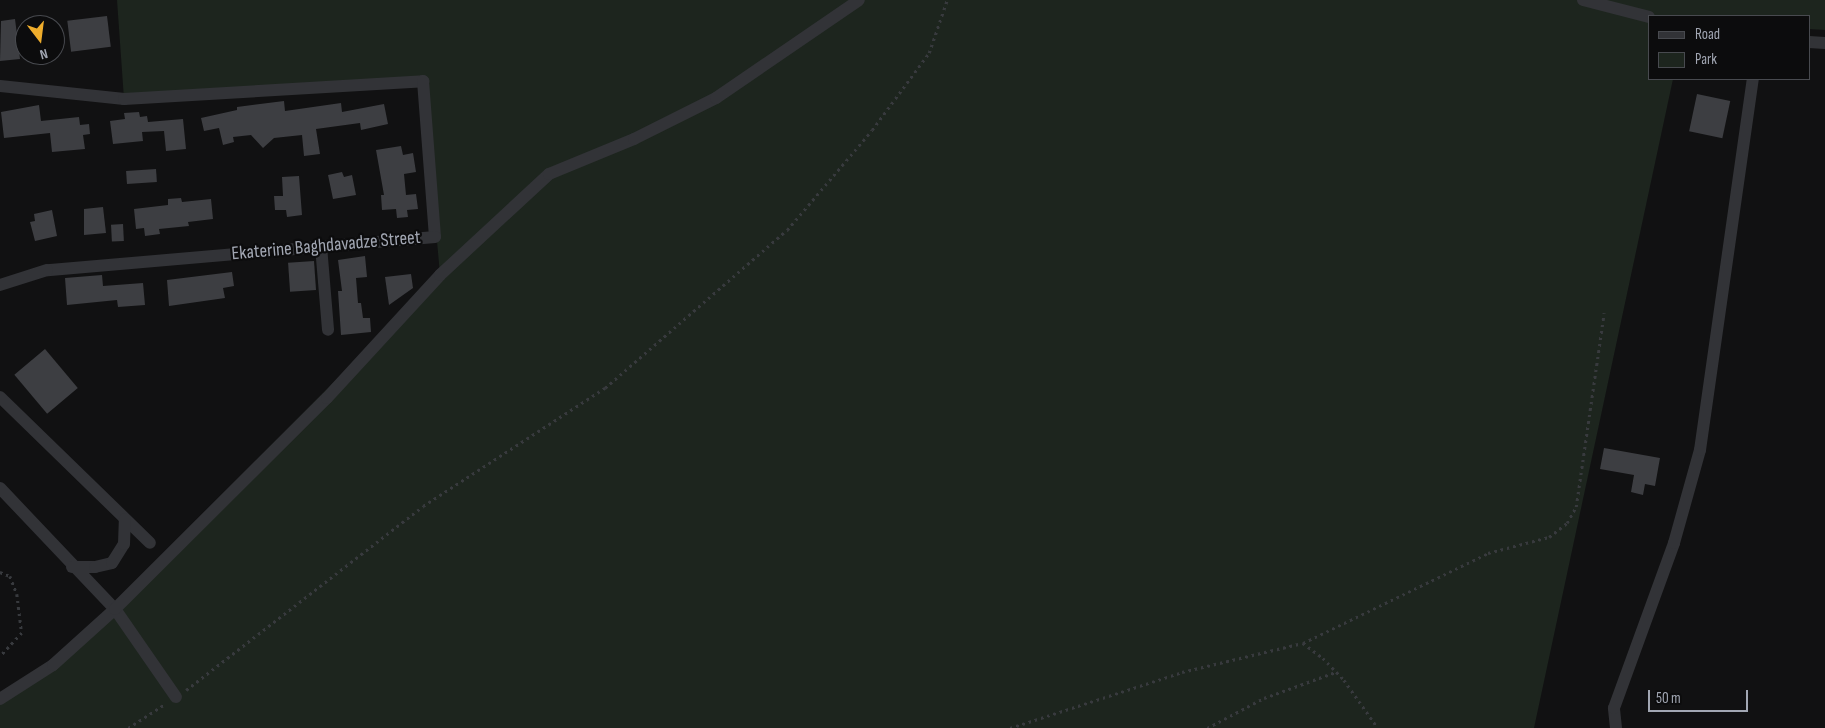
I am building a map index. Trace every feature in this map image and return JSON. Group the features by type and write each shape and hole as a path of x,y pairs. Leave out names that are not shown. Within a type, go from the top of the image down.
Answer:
{"street":[{"path":"0,699 53,665 115,609 327,398 440,275 550,174 634,139 716,98 859,0"},
{"path":"1583,0 1648,17"},
{"path":"1810,42 1825,43"},
{"path":"1616,728 1614,708 1674,543 1700,450 1753,80"},
{"name":"Ekaterine Baghdavadze Street","path":"0,86 124,99 423,81 435,237 47,270 0,285"},
{"path":"321,246 328,330"},
{"path":"0,398 150,543"},
{"path":"0,488 72,566 115,609 176,697"},
{"path":"72,566 96,567 112,563 124,544 125,519"}],"path":[{"path":"128,728 176,697 423,506 605,388 788,230 872,130 929,53 947,0"},
{"path":"1010,728 1182,672 1303,643 1488,553 1549,537 1567,523 1576,507 1604,313"},
{"path":"0,572 10,576 17,594 22,633 0,656"},
{"path":"1303,643 1336,672 1378,728"},
{"path":"1207,728 1264,698 1336,672"}],"green space":[{"path":"117,0 1825,0 1825,30 1810,29 1810,15 1648,15 1648,80 1673,80 1534,728 0,728 0,699 53,665 440,275 423,81 124,99"}],"building":[{"path":"107,16 111,47 71,52 67,21"},
{"path":"15,19 15,60 0,61 1,21"},
{"path":"1697,94 1730,101 1722,138 1689,131"},
{"path":"284,101 285,111 341,103 342,112 384,104 388,124 361,130 360,123 316,129 320,154 304,156 302,135 274,138 263,148 251,135 233,137 234,142 223,145 219,128 204,131 201,118 237,110 237,107"},
{"path":"39,105 41,121 79,117 80,125 89,124 90,134 83,135 85,149 52,152 50,133 4,138 1,112"},
{"path":"139,112 140,117 147,116 148,122 183,119 186,149 166,151 164,131 142,132 143,141 113,144 110,121 125,119 124,113"},
{"path":"401,146 403,155 413,153 416,172 404,174 406,195 416,194 418,209 407,210 408,217 397,218 396,209 382,210 381,195 384,195 376,150"},
{"path":"156,169 157,182 127,184 126,171"},
{"path":"342,172 344,177 352,175 356,195 333,199 328,175"},
{"path":"299,176 302,215 287,217 286,210 275,210 274,196 283,196 282,177"},
{"path":"181,198 182,202 211,199 213,219 188,222 189,226 159,229 160,234 145,236 144,228 136,229 134,209 168,205 168,199"},
{"path":"103,207 106,233 84,235 84,209"},
{"path":"52,210 57,236 35,241 30,222 35,221 34,214"},
{"path":"123,224 124,241 112,242 111,225"},
{"path":"365,256 367,277 356,278 358,303 361,303 363,318 370,318 371,332 341,335 338,291 342,291 338,260"},
{"path":"314,261 316,290 290,292 288,263"},
{"path":"232,272 234,286 223,288 225,298 169,306 167,280"},
{"path":"411,274 413,288 389,305 385,277"},
{"path":"102,275 103,286 143,283 145,305 118,307 117,300 67,305 65,278"},
{"path":"45,349 78,388 47,414 14,375"},
{"path":"1604,448 1660,458 1655,486 1645,484 1643,495 1631,492 1634,475 1600,469"}]}
